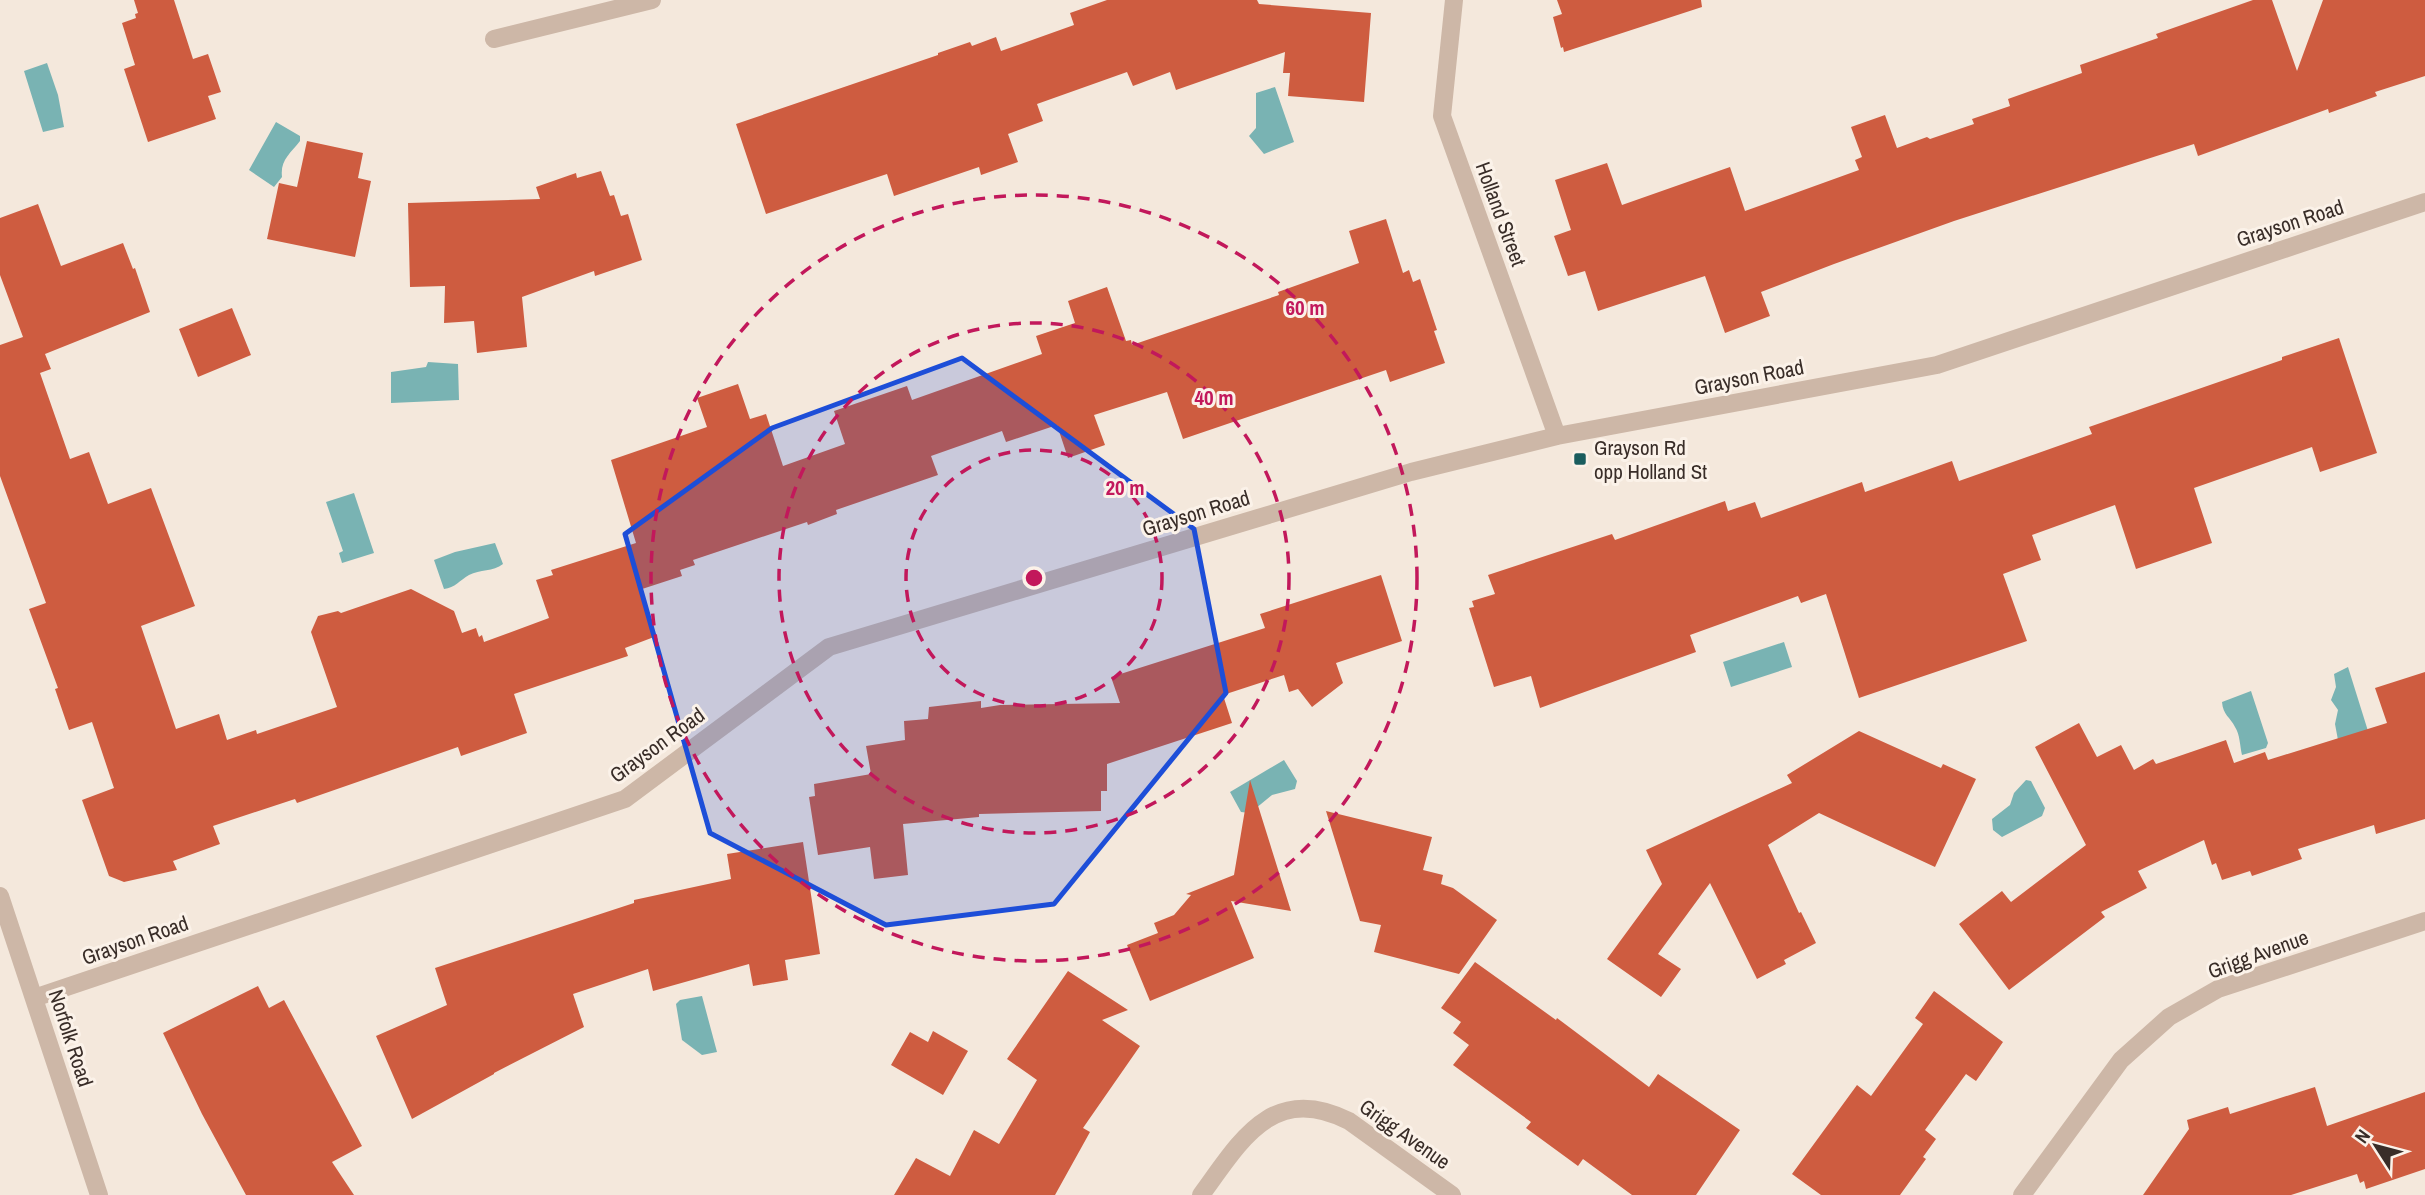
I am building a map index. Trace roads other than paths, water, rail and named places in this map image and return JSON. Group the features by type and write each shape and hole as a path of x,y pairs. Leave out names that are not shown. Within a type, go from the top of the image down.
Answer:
{"street":[{"path":"494,39 652,0"},
{"name":"Holland Street","path":"1454,0 1442,117 1557,436"},
{"name":"Grayson Road","path":"34,998 625,799 829,647 1411,472 1557,436 1937,365 2425,202"},
{"name":"Norfolk Road","path":"0,896 99,1195"},
{"name":"Grigg Avenue","path":"2022,1195 2121,1059 2169,1017 2218,989 2425,921"},
{"name":"Grigg Avenue","path":"1201,1195 1244,1136 1267,1118 1302,1109 1335,1114 1349,1121 1452,1195"}],"water":[{"path":"47,63 58,95 64,127 43,132 24,71"},
{"path":"1275,87 1294,142 1264,154 1249,136 1256,128 1256,93"},
{"path":"276,122 300,136 300,141 284,162 282,177 274,187 249,170"},
{"path":"428,362 458,364 459,400 391,403 391,372 426,367"},
{"path":"354,493 374,553 342,563 339,553 343,551 326,502"},
{"path":"495,543 503,564 473,573 444,589 434,560"},
{"path":"1784,642 1792,667 1731,687 1723,662"},
{"path":"2348,667 2368,731 2338,740 2335,724 2338,710 2331,700 2336,687 2334,674"},
{"path":"2251,691 2268,743 2266,748 2242,755 2238,733 2225,713 2222,702"},
{"path":"1284,760 1297,781 1295,789 1272,795 1250,813 1241,812 1230,792"},
{"path":"2026,780 2031,781 2045,808 2042,816 2002,837 1993,830 1992,819 2010,805 2014,793"},
{"path":"702,996 717,1052 702,1055 682,1040 676,1004 680,1000"}],"place":[{"name":"Grayson Rd opp Holland St","path":"1580,459"}]}
